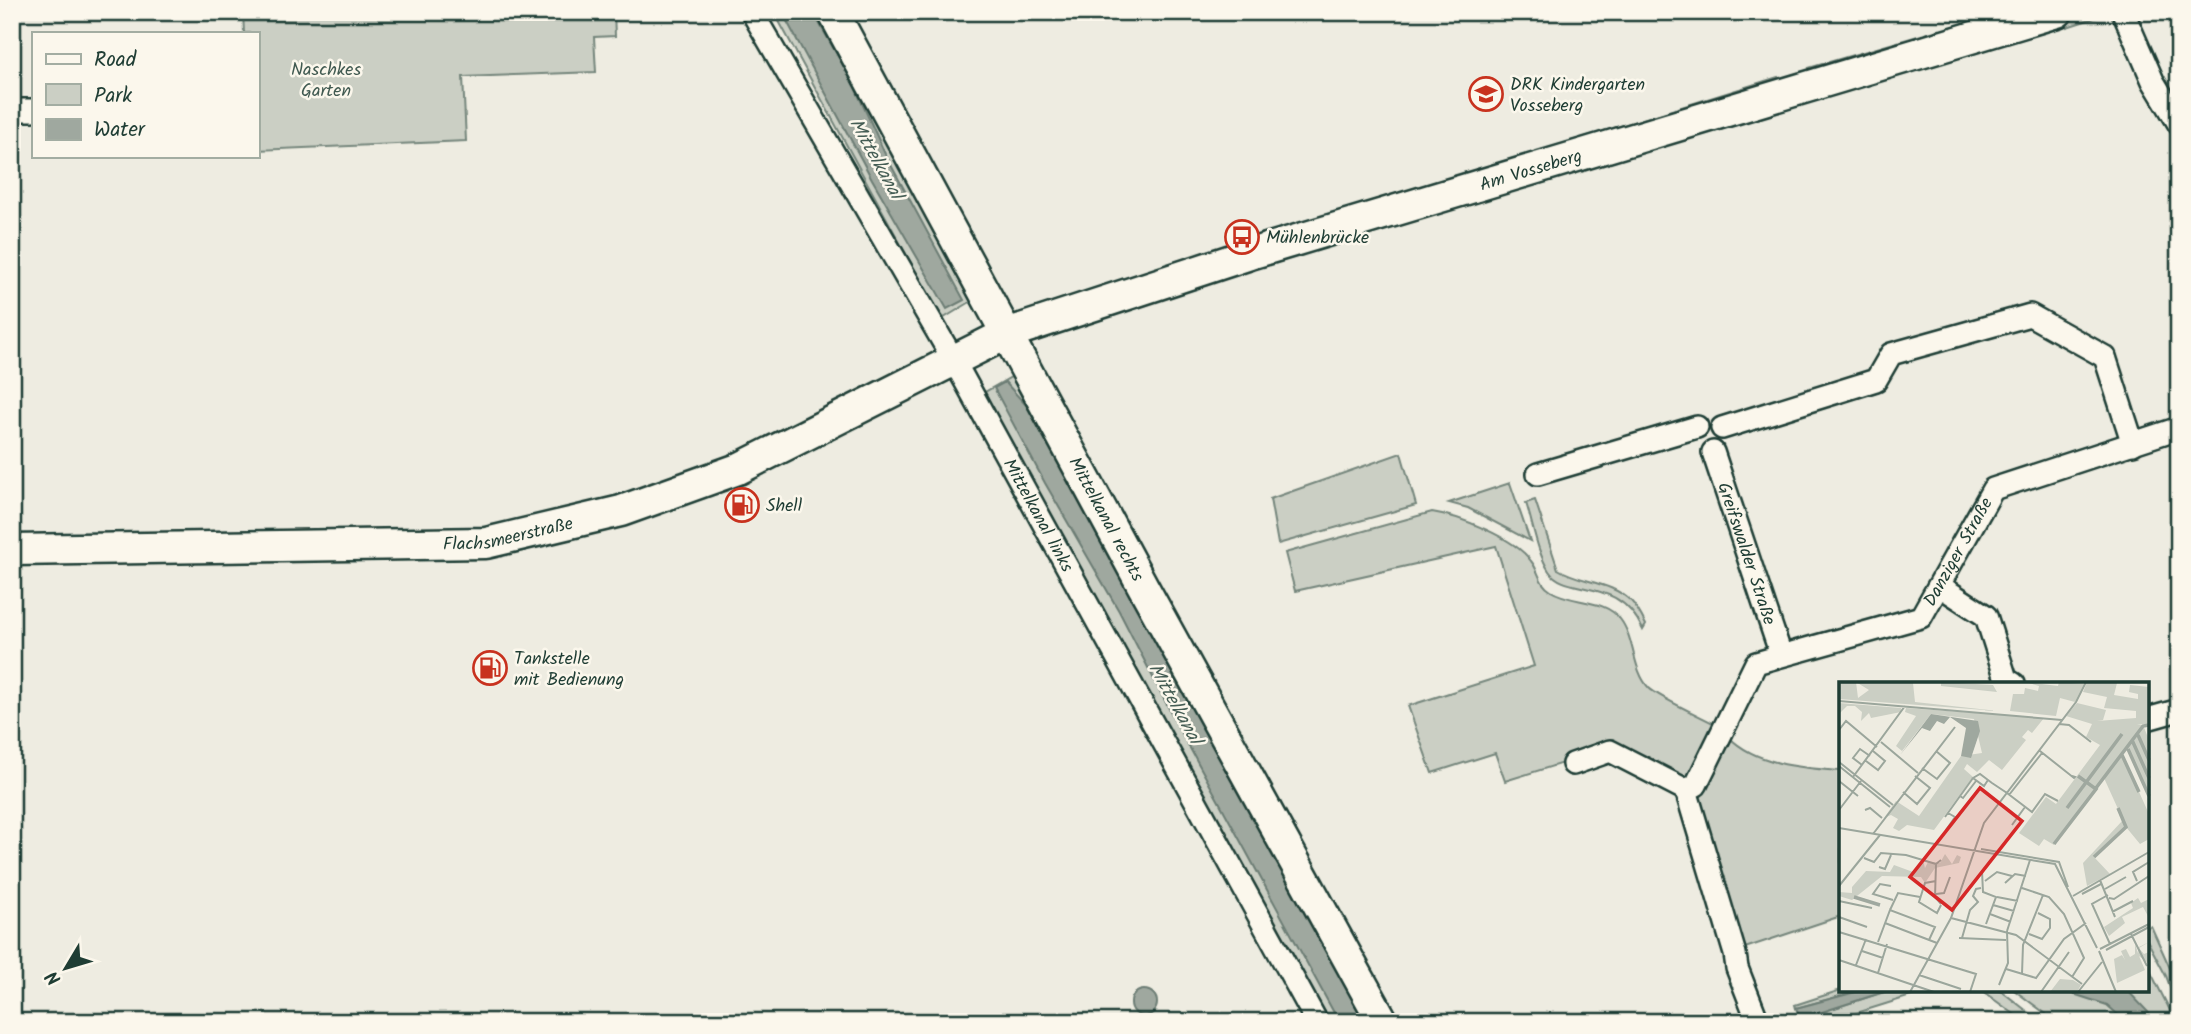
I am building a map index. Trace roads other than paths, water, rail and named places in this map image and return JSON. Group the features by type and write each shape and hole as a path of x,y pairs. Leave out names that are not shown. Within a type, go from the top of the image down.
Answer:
{"street":[{"name":"Mittelkanal links","path":"752,12 978,347 1317,1022"},
{"name":"Mittelkanal rechts","path":"833,12 978,347 1146,592 1383,1022"},
{"name":"Am Vosseberg","path":"978,347 1250,254 2057,12"},
{"path":"2123,12 2153,81 2179,124"},
{"path":"12,110 32,110"},
{"path":"1722,428 1876,380 1891,354 2030,315 2105,357 2133,444"},
{"name":"Flachsmeerstraße","path":"12,550 486,543 621,511 738,468 978,347"},
{"path":"1538,474 1697,427 1708,421 1722,428 1724,440 1718,450 1713,452"},
{"name":"Greifswalder Straße","path":"1697,427 1693,433 1694,442 1705,452 1713,452 1782,655"},
{"name":"Danziger Straße","path":"1686,790 1696,785 1756,663 1921,617 1993,489 2179,428"},
{"path":"1940,586 1986,616 2006,679 2011,682"},
{"path":"2149,718 2179,710"},
{"path":"1573,764 1610,751 1686,790 1737,968 1758,1022"}],"water":[{"name":"Mittelkanal","path":"782,12 813,12 853,83 885,154 964,300 947,309 872,179"},
{"name":"Mittelkanal","path":"1005,382 1026,405 1071,483 1366,1022 1339,1022 1179,728 1119,611 994,388"},
{"path":"1144,990 1153,994 1157,1003 1153,1012 1144,1016 1135,1012 1131,1003 1135,994"},
{"path":"1856,992 1884,992 1799,1017 1796,1008"},
{"path":"2067,992 2129,992 2154,1022 2126,1022 2107,1005"}],"place":[{"name":"DRK Kindergarten Vosseberg","path":"1486,94"},
{"name":"Mühlenbrücke","path":"1242,237"},
{"name":"Shell","path":"742,505"},
{"name":"Tankstelle mit Bedienung","path":"490,668"}],"park label":[{"name":"Naschkes Garten","path":"326,79"}]}
